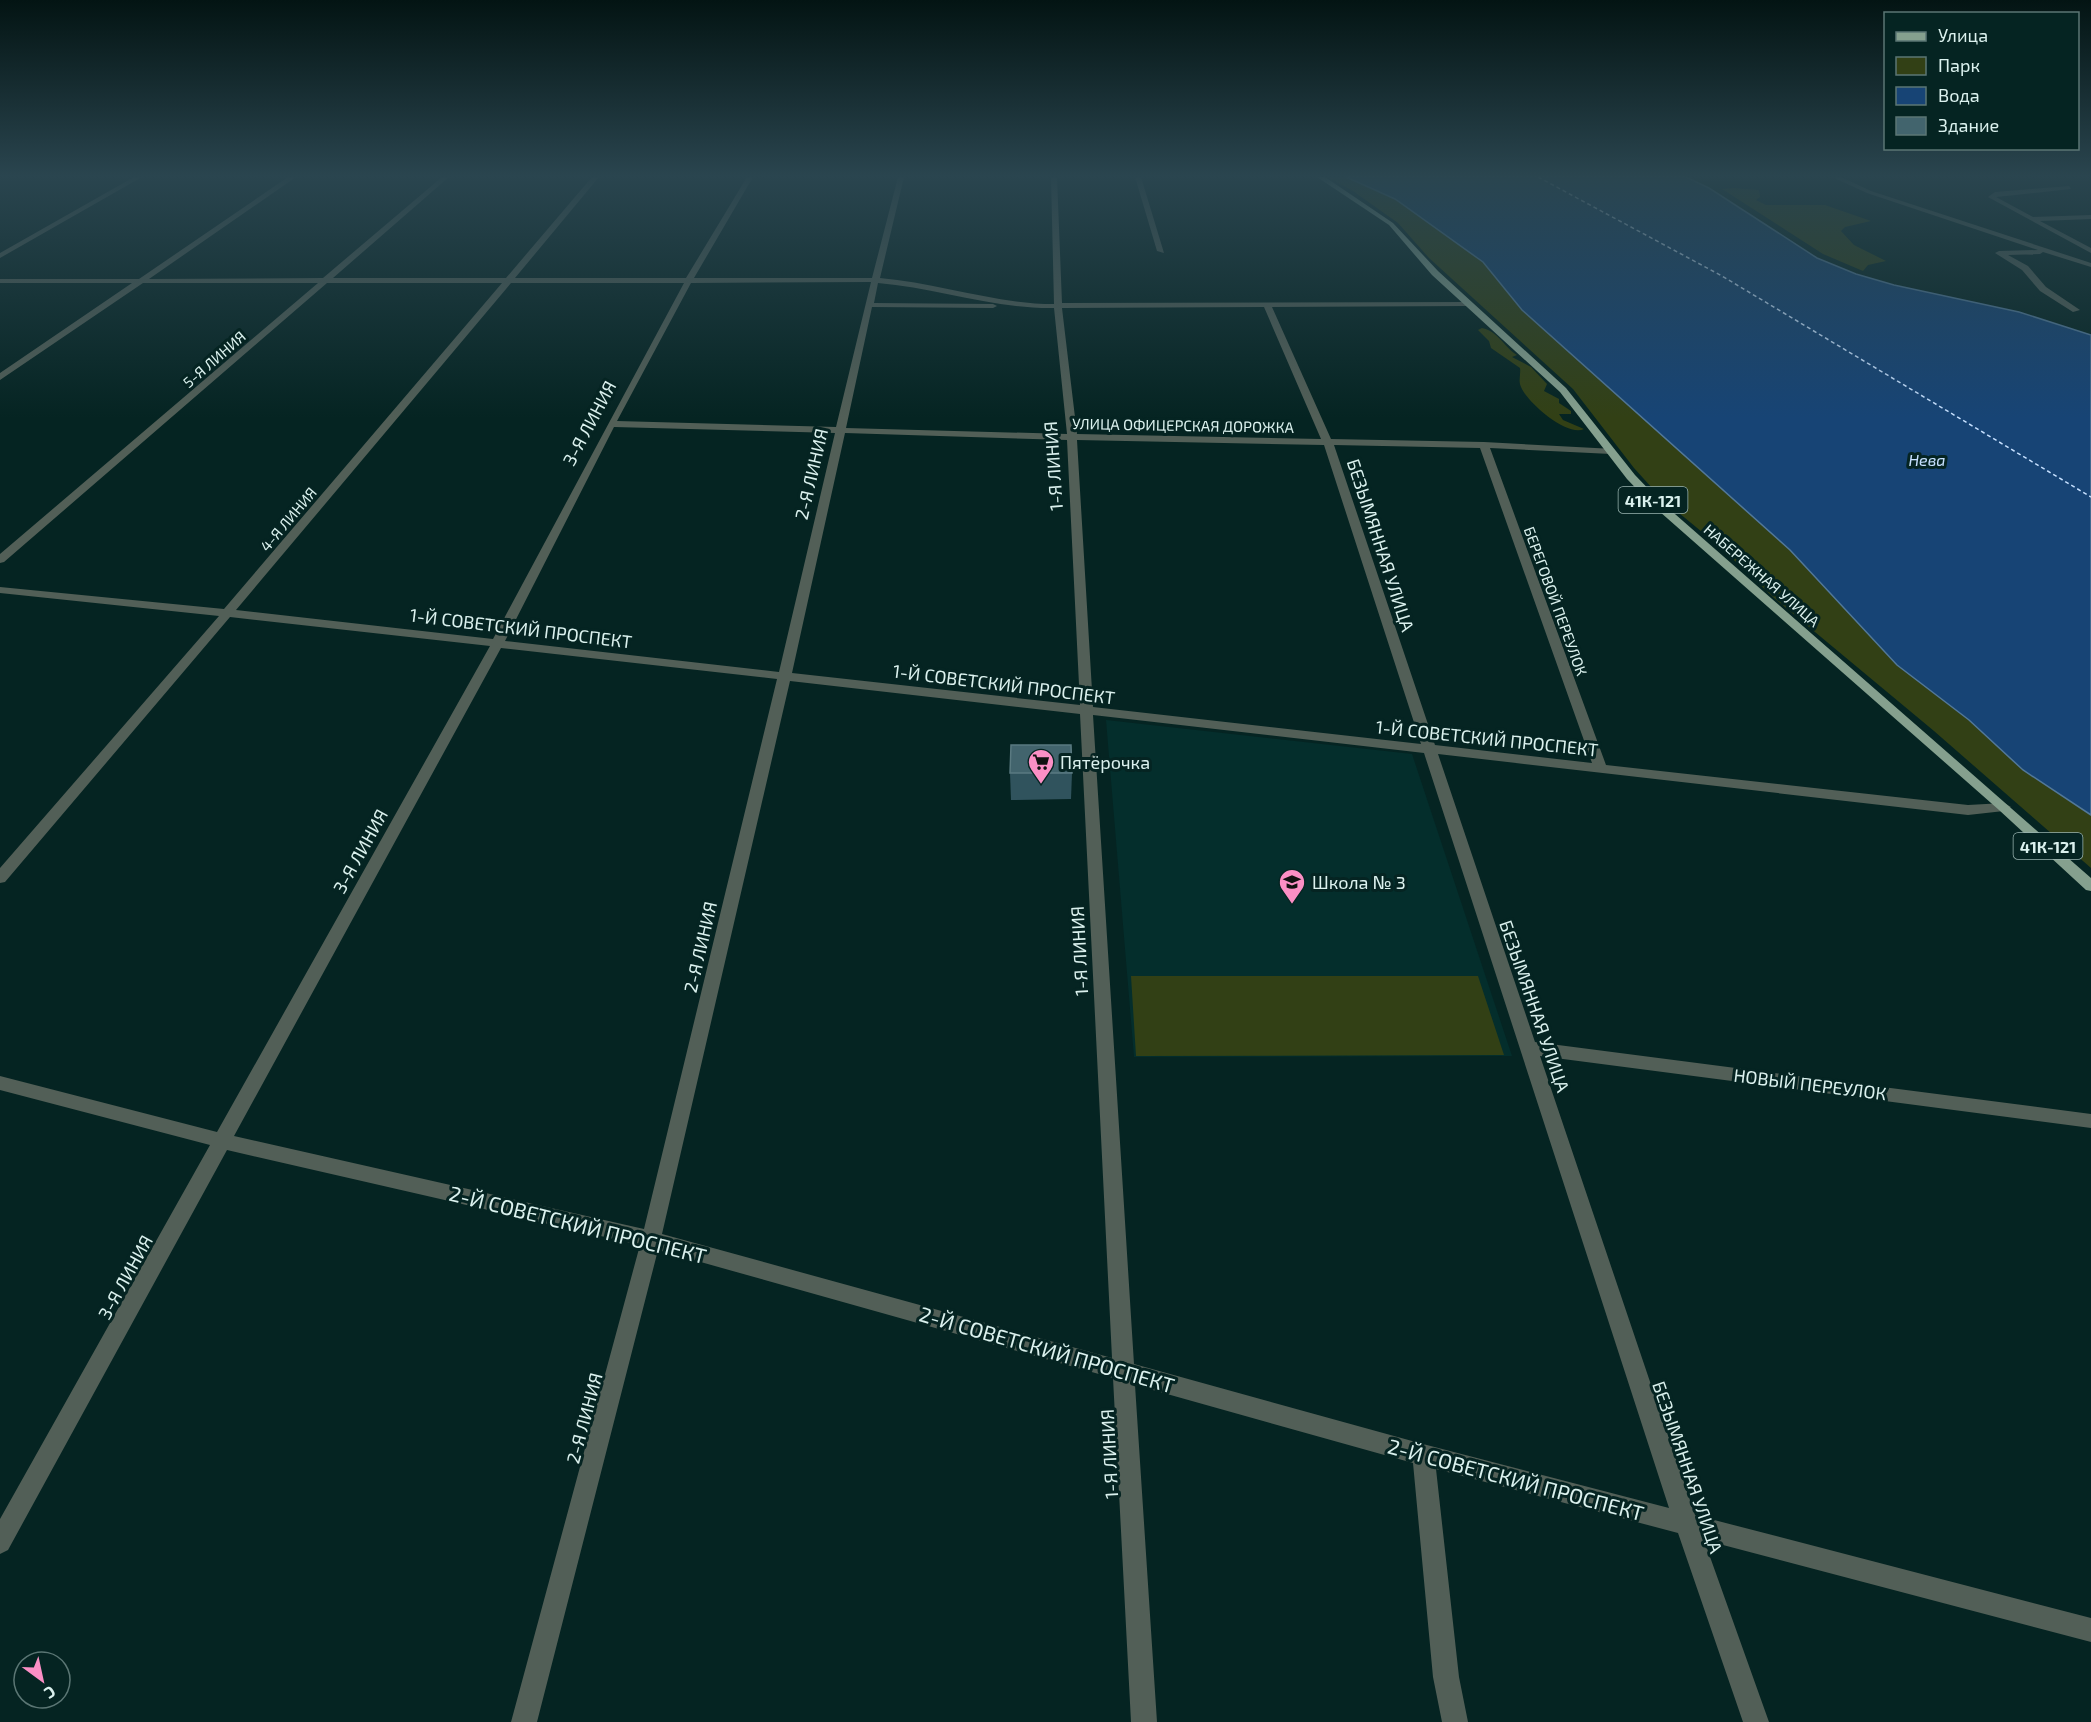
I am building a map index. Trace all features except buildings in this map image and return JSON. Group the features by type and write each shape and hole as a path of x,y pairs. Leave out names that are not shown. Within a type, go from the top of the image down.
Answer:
{"main road":[{"name":"НАБЕРЕЖНАЯ УЛИЦА","path":"1419,257 1563,390 1631,477 1683,528 2004,807 2091,886"}],"street":[{"path":"0,377 173,257"},
{"name":"5-Я ЛИНИЯ","path":"0,560 353,257"},
{"name":"4-Я ЛИНИЯ","path":"0,878 529,257"},
{"name":"3-Я ЛИНИЯ","path":"0,1542 497,644 610,424 702,257"},
{"name":"2-Я ЛИНИЯ","path":"524,1722 651,1239 881,257"},
{"name":"1-Я ЛИНИЯ","path":"1056,257 1058,306 1072,437 1085,711 1144,1722"},
{"path":"2007,257 2025,268 2043,289 2076,310"},
{"path":"2068,257 2091,265"},
{"path":"0,281 875,280 909,283 1032,306"},
{"path":"869,305 1468,304"},
{"name":"БЕЗЫМЯННАЯ УЛИЦА","path":"1268,305 1328,443 1428,751 1687,1526 1756,1722"},
{"name":"УЛИЦА ОФИЦЕРСКАЯ ДОРОЖКА","path":"610,424 1072,437 1484,445 1611,451"},
{"name":"БЕРЕГОВОЙ ПЕРЕУЛОК","path":"1484,445 1600,768"},
{"name":"1-Й СОВЕТСКИЙ ПРОСПЕКТ","path":"0,590 227,613 1428,751 1968,810 2004,807"},
{"name":"НОВЫЙ ПЕРЕУЛОК","path":"1529,1048 2091,1121"},
{"name":"2-Й СОВЕТСКИЙ ПРОСПЕКТ","path":"0,1083 222,1141 651,1239 1423,1455 2091,1630"},
{"path":"1423,1455 1446,1677 1455,1722"}],"shaded area":[{"name":"Школа № 3","path":"1106,720 1412,754 1512,1056 1134,1057"}],"green space":[{"path":"1477,257 1483,262 1522,310 1790,550 1897,665 1969,720 2023,770 2091,815 2091,868 1934,731 1774,598 1719,546 1662,499 1634,468 1573,389 1429,258"},
{"path":"1831,257 1879,257 1886,261 1868,265 1863,271"},
{"path":"1482,328 1493,332 1517,355 1512,357 1531,367 1547,384 1544,391 1559,399 1559,403 1571,411 1571,414 1559,414 1563,420 1584,429 1568,428 1539,409 1520,385 1520,368 1491,348 1489,341 1478,330"},
{"path":"1131,976 1478,976 1504,1055 1136,1056"}],"water":[{"name":"Нева","path":"1477,257 1816,257 1856,274 1894,285 2019,312 2091,335 2091,815 2023,770 1969,720 1897,665 1790,550 1522,310 1483,262"}],"ferry route":[{"path":"1687,257 2091,497"}],"place":[{"name":"Пятёрочка","path":"1041,785"},
{"name":"Школа № 3","path":"1292,905"}]}
